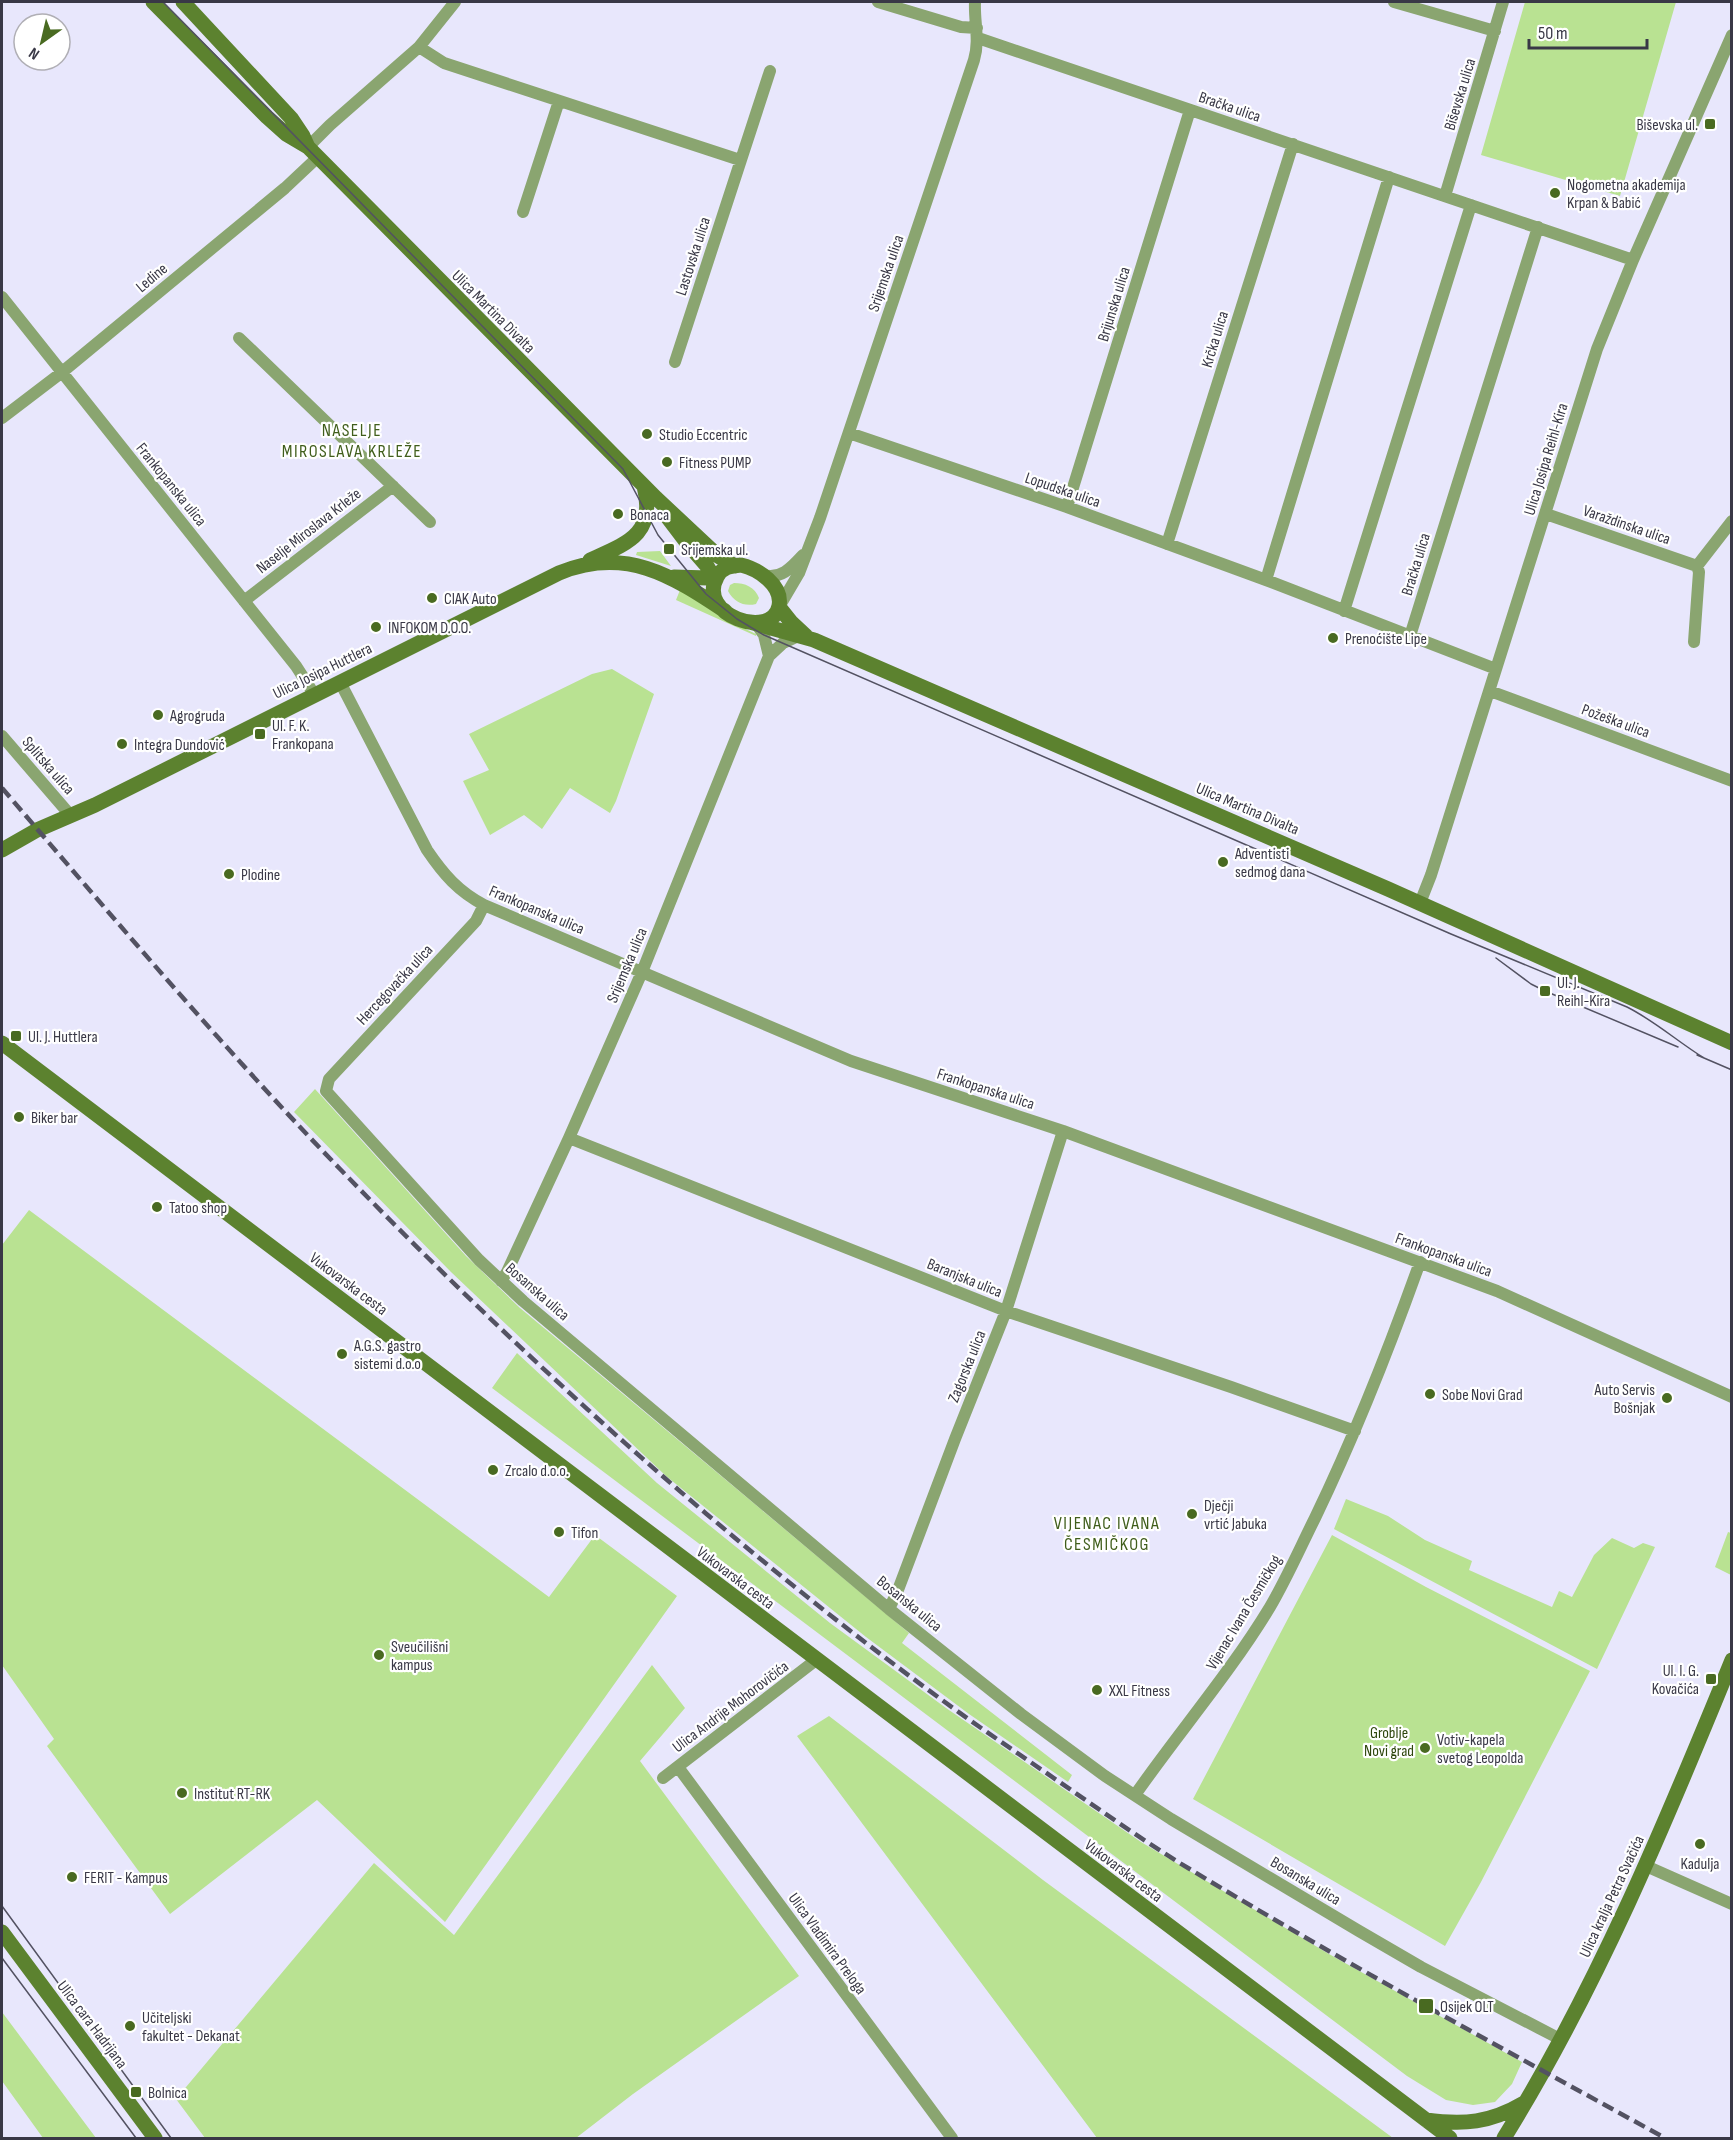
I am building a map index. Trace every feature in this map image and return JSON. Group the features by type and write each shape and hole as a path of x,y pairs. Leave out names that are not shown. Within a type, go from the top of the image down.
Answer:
{"street":[{"name":"Ulica Martina Divalta","path":"153,2 267,117 286,134 313,152 656,498 718,556 735,566"},
{"name":"Ulica Martina Divalta","path":"183,2 291,118 313,152"},
{"path":"313,152 330,125 419,47 455,2"},
{"name":"Bračka ulica","path":"878,2 977,33 1190,110 1633,260"},
{"name":"Srijemska ulica","path":"779,607 799,573 820,518 974,60 977,33 975,2"},
{"path":"1394,2 1495,31"},
{"name":"Biševska ulica","path":"1445,196 1503,2"},
{"name":"Ulica Josipa Reihl-Kira","path":"1420,903 1490,691 1597,349 1633,260 1730,42"},
{"path":"419,47 444,63 740,160"},
{"name":"Lastovska ulica","path":"675,362 770,71"},
{"path":"523,212 559,101"},
{"name":"Brijunska ulica","path":"1067,507 1190,110"},
{"name":"Krčka ulica","path":"1167,544 1293,144"},
{"name":"Ledine","path":"2,418 61,373 276,196 313,152"},
{"path":"1266,580 1389,177"},
{"path":"1344,611 1471,205"},
{"name":"Bračka ulica","path":"1410,636 1538,227"},
{"name":"Frankopanska ulica","path":"2,297 300,672 314,694"},
{"path":"239,338 430,522"},
{"name":"Lopudska ulica","path":"849,433 1067,507 1266,580 1496,669"},
{"name":"Naselje Miroslava Krleže","path":"244,601 393,486"},
{"path":"578,565 616,547 641,531 647,516 644,486"},
{"name":"Ulica Martina Divalta","path":"656,498 677,531 716,577"},
{"name":"Varaždinska ulica","path":"1546,514 1697,566"},
{"path":"1694,642 1700,572 1697,566 1731,521"},
{"name":"Srijemska ulica","path":"764,575 775,576 784,573 806,552"},
{"name":"Ulica Josipa Huttlera","path":"2,850 38,830 71,816 578,565 621,562 644,567 667,576 725,611"},
{"path":"747,567 764,575 774,587 779,598 779,607 772,618 765,622 753,623 737,619 725,611 714,597 713,587 716,577 724,568 747,567"},
{"name":"Ulica Josipa Huttlera","path":"667,576 716,577"},
{"name":"Ulica Martina Divalta","path":"779,607 796,627 813,640"},
{"name":"Ulica Martina Divalta","path":"753,623 813,640 1420,903 1731,1043"},
{"path":"753,623 764,635 769,656 783,643 798,636"},
{"name":"Srijemska ulica","path":"501,1281 569,1138 642,972 769,656"},
{"name":"Frankopanska ulica","path":"340,682 427,850 449,880 484,905 851,1061 1063,1131 1497,1291 1731,1397"},
{"name":"Požeška ulica","path":"1490,691 1731,781"},
{"name":"Splitska ulica","path":"2,735 71,816"},
{"name":"Hercegovačka ulica","path":"326,1084 329,1078 476,921 484,905"},
{"name":"Vukovarska cesta","path":"2,1043 1450,2139"},
{"name":"Bosanska ulica","path":"326,1084 326,1091 332,1099 479,1260 501,1281 889,1609 1061,1744 1135,1795 1380,1943 1449,1982 1560,2039"},
{"name":"Zagorska ulica","path":"889,1609 1006,1311 1063,1131"},
{"name":"Baranjska ulica","path":"569,1138 1006,1311 1355,1431"},
{"name":"Vijenac Ivana Česmičkog","path":"1135,1795 1226,1673 1271,1605 1314,1521 1355,1431 1420,1262"},
{"name":"Ulica Andrije Mohorovičića","path":"663,1778 816,1660"},
{"name":"Ulica kralja Petra Svačića","path":"1504,2139 1560,2039 1646,1866 1731,1660"},
{"name":"Ulica Vladimira Preloga","path":"678,1767 952,2139"},
{"path":"1646,1866 1731,1903"},
{"name":"Ulica cara Hadrijana","path":"2,1932 155,2139"},
{"path":"1425,2120 1451,2123 1482,2121 1501,2116 1526,2102"},
{"path":"1520,2139 1526,2102"},
{"path":"1425,2120 1438,2139"}],"green space":[{"path":"1525,2 1676,2 1620,196 1481,155"},
{"path":"660,551 671,566 636,555 637,552"},
{"path":"734,583 752,588 759,598 756,604 743,604 733,598 728,591 730,585"},
{"path":"680,590 727,620 756,634 756,636 676,600"},
{"path":"612,669 654,694 610,813 570,788 542,829 524,815 490,835 463,781 489,770 469,734 592,674"},
{"path":"315,1089 466,1256 520,1308 909,1633 902,1643 1072,1775 1068,1782 969,1714 866,1637 666,1476 451,1272 294,1112"},
{"path":"29,1210 549,1597 595,1535 677,1596 445,1922 317,1800 170,1914 47,1746 54,1739 2,1665 2,1245"},
{"path":"517,1353 657,1483 830,1623 946,1708 1141,1842 1329,1954 1522,2062 1512,2084 1495,2102 1473,2105 1446,2100 1407,2076 492,1388"},
{"path":"1346,1499 1388,1516 1425,1540 1472,1561 1469,1570 1552,1607 1559,1591 1572,1597 1594,1555 1612,1538 1634,1548 1643,1543 1655,1547 1597,1669 1334,1529"},
{"path":"1728,1532 1731,1533 1731,1575 1715,1567"},
{"name":"Groblje Novi grad","path":"1332,1535 1426,1587 1590,1671 1481,1882 1445,1946 1193,1799"},
{"path":"652,1665 685,1708 640,1761 799,1976 633,2094 576,2138 205,2138 176,2099 374,1863 454,1935"},
{"path":"829,1716 1043,1880 1393,2138 1097,2138 797,1736"},
{"path":"2,2012 96,2138 43,2138 2,2081"}],"tram line":[{"path":"163,2 623,469 658,535 706,594 737,619 764,635 1451,934 1627,1007 1704,1058"},
{"path":"1496,958 1531,984 1545,991 1678,1047"},
{"path":"1697,1055 1732,1070"},
{"path":"2,1906 171,2138"},
{"path":"2,1958 136,2138"}],"railway":[{"path":"2,788 253,1076 410,1240 555,1380 706,1513 783,1577 956,1710 1124,1827 1251,1906 1369,1974 1665,2138"}],"place":[{"name":"Biševska ul.","path":"1710,124"},
{"name":"Nogometna akademija Krpan & Babić","path":"1555,193"},
{"name":"Studio Eccentric","path":"647,434"},
{"name":"Fitness PUMP","path":"667,462"},
{"name":"Bonaca","path":"618,514"},
{"name":"Srijemska ul.","path":"669,549"},
{"name":"CIAK Auto","path":"432,598"},
{"name":"INFOKOM D.O.O.","path":"376,627"},
{"name":"Prenoćište Lipe","path":"1333,638"},
{"name":"Agrogruda","path":"158,715"},
{"name":"Ul. F. K. Frankopana","path":"260,734"},
{"name":"Integra Dundović","path":"122,744"},
{"name":"Adventisti sedmog dana","path":"1223,862"},
{"name":"Plodine","path":"229,874"},
{"name":"Ul. J. Reihl-Kira","path":"1545,991"},
{"name":"Ul. J. Huttlera","path":"16,1036"},
{"name":"Biker bar","path":"19,1117"},
{"name":"Tatoo shop","path":"157,1207"},
{"name":"A.G.S. gastro sistemi d.o.o","path":"342,1354"},
{"name":"Sobe Novi Grad","path":"1430,1394"},
{"name":"Auto Servis Bošnjak","path":"1667,1398"},
{"name":"Zrcalo d.o.o.","path":"493,1470"},
{"name":"Dječji vrtić Jabuka","path":"1192,1514"},
{"name":"Tifon","path":"559,1532"},
{"name":"Sveučilišni kampus","path":"379,1655"},
{"name":"Ul. I. G. Kovačića","path":"1711,1679"},
{"name":"XXL Fitness","path":"1097,1690"},
{"name":"Votiv-kapela svetog Leopolda","path":"1425,1748"},
{"name":"Institut RT-RK","path":"182,1793"},
{"name":"Kadulja","path":"1700,1844"},
{"name":"FERIT - Kampus","path":"72,1877"},
{"name":"Osijek OLT","path":"1426,2006"},
{"name":"Učiteljski fakultet - Dekanat","path":"130,2026"},
{"name":"Bolnica","path":"136,2092"}],"district":[{"name":"NASELJE MIROSLAVA KRLEŽE","path":"352,440"},
{"name":"VIJENAC IVANA ČESMIČKOG","path":"1107,1534"}]}
